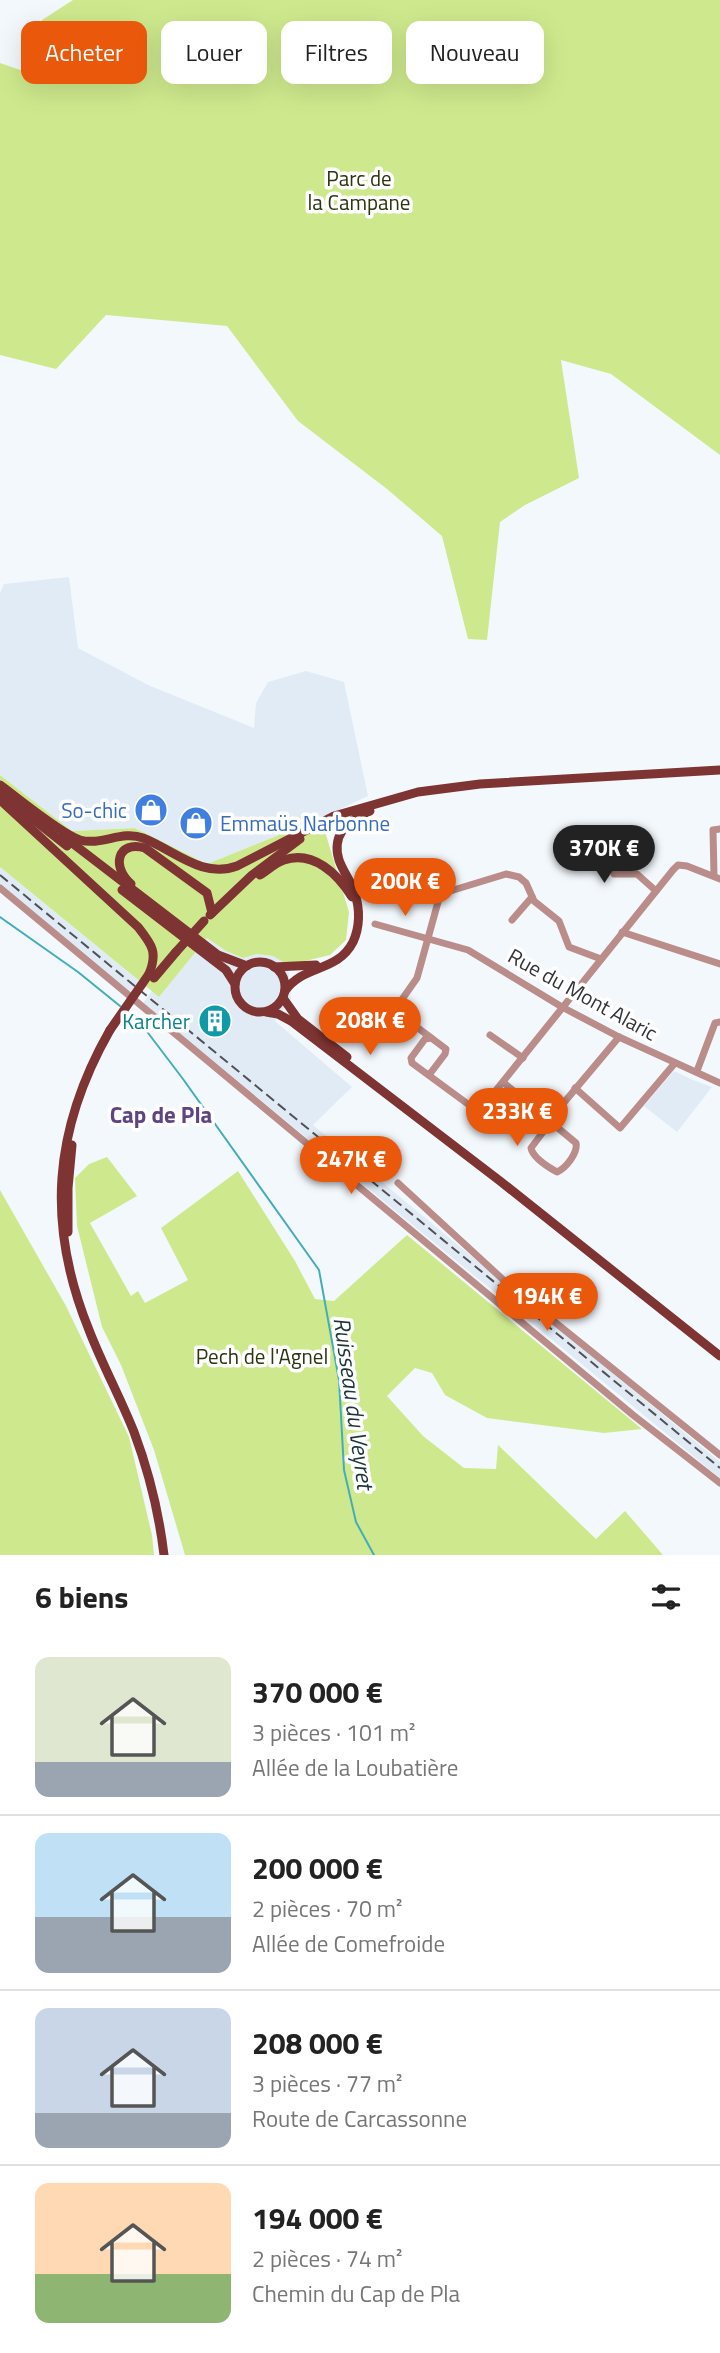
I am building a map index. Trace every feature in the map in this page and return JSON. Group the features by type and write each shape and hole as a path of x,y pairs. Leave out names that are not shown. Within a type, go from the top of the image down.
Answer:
{"main road":[{"path":"0,785 80,840 140,837 193,863 214,870 237,866 325,820 418,792 480,784 720,770"},
{"path":"266,1012 273,1009 298,976 328,967 341,957 357,933 359,909 355,892 339,860 337,846 339,834 345,825 358,816 403,801 480,784"},
{"path":"0,785 218,955 247,966"},
{"path":"0,793 217,962 231,975 242,1004 254,1012 278,1014 291,1021 443,1137"},
{"path":"0,800 138,927 152,946 154,957 151,976"},
{"path":"164,1555 158,1512 143,1457 89,1330 75,1292 63,1240 63,1160 78,1097 93,1058 111,1031 151,976 212,912 285,849 317,828 358,810"},
{"path":"184,930 124,878 118,863 125,850 136,846 145,848 188,878 207,893 212,912"},
{"path":"212,912 272,867 295,858 311,860 328,869 347,889 359,909"},
{"path":"235,984 240,972 247,966 260,962 274,967 307,966 341,957"},
{"path":"274,967 283,977 284,995 298,1019 720,1356"},
{"path":"111,1031 88,1084 77,1118 69,1162 68,1231 77,1279 93,1327 148,1457 163,1511 169,1555"}],"street":[{"path":"431,1038 425,1039 411,1058 412,1063 476,1110 481,1109 678,866 687,866 717,877 713,830 720,829"},
{"path":"586,838 606,838 612,842 614,874 637,874 656,891"},
{"path":"377,1035 417,978 440,896 447,892 506,874 519,877 526,883 532,897 558,921 569,947 601,959"},
{"path":"0,888 633,1415 720,1483"},
{"path":"512,920 532,897"},
{"name":"Rue du Mont Alaric","path":"375,924 467,950 562,1007 619,1037 720,1083"},
{"path":"622,932 720,964"},
{"path":"394,1010 446,1049 429,1075"},
{"path":"697,1071 715,1023 720,1022"},
{"path":"490,1035 523,1058"},
{"path":"504,1083 550,1121 576,1143 578,1148 561,1170 556,1172 533,1153 531,1148 550,1121 575,1088 619,1037"},
{"path":"575,1088 620,1128 675,1063"},
{"path":"398,1183 510,1286 720,1455"}],"shaded area":[{"path":"69,577 78,648 148,685 254,728 256,703 268,682 306,671 344,682 368,796 207,864 135,828 72,831 0,775 0,593 4,584"},
{"path":"0,867 139,981 130,992 0,884"},
{"path":"207,938 226,951 243,958 257,954 273,956 288,965 291,999 275,1021 352,1087 313,1125 720,1462 720,1478 143,1003 152,991 159,997"},
{"path":"674,1071 712,1087 677,1132 644,1106"}],"green space":[{"name":"Parc de la Campane","path":"73,0 720,0 720,455 611,374 561,360 579,478 525,505 500,522 487,640 468,639 442,536 387,489 298,421 227,326 106,315 56,369 0,355 0,63 21,70 21,84 147,84 147,21 42,20"},
{"path":"0,775 72,831 135,828 207,864 321,818 349,912 346,940 330,955 288,965 273,956 257,954 243,958 226,951 207,938 159,997 0,867"},
{"name":"Pech de l'Agnel","path":"107,1157 137,1196 90,1223 131,1296 138,1291 145,1303 188,1280 161,1228 238,1171 295,1261 315,1299 334,1301 407,1235 642,1429 604,1433 487,1418 445,1395 432,1373 415,1368 387,1396 423,1436 464,1468 496,1469 498,1445 596,1539 625,1511 663,1555 185,1555 154,1450 121,1365 102,1327 77,1226 75,1178 89,1164"},
{"path":"0,1190 66,1306 129,1437 152,1535 154,1555 0,1555"}],"waterway":[{"name":"Ruisseau du Veyret","path":"0,917 78,972 120,1006"},
{"name":"Ruisseau du Veyret","path":"127,1012 142,1025 183,1079 319,1270 339,1380 344,1470 356,1522 374,1555"}],"railway":[{"path":"0,875 720,1468"}],"place":[{"name":"So-chic","path":"151,810"},
{"name":"Emmaüs Narbonne","path":"196,823"},
{"name":"Karcher","path":"215,1021"}],"district":[{"name":"Cap de Pla","path":"161,1114"}]}
